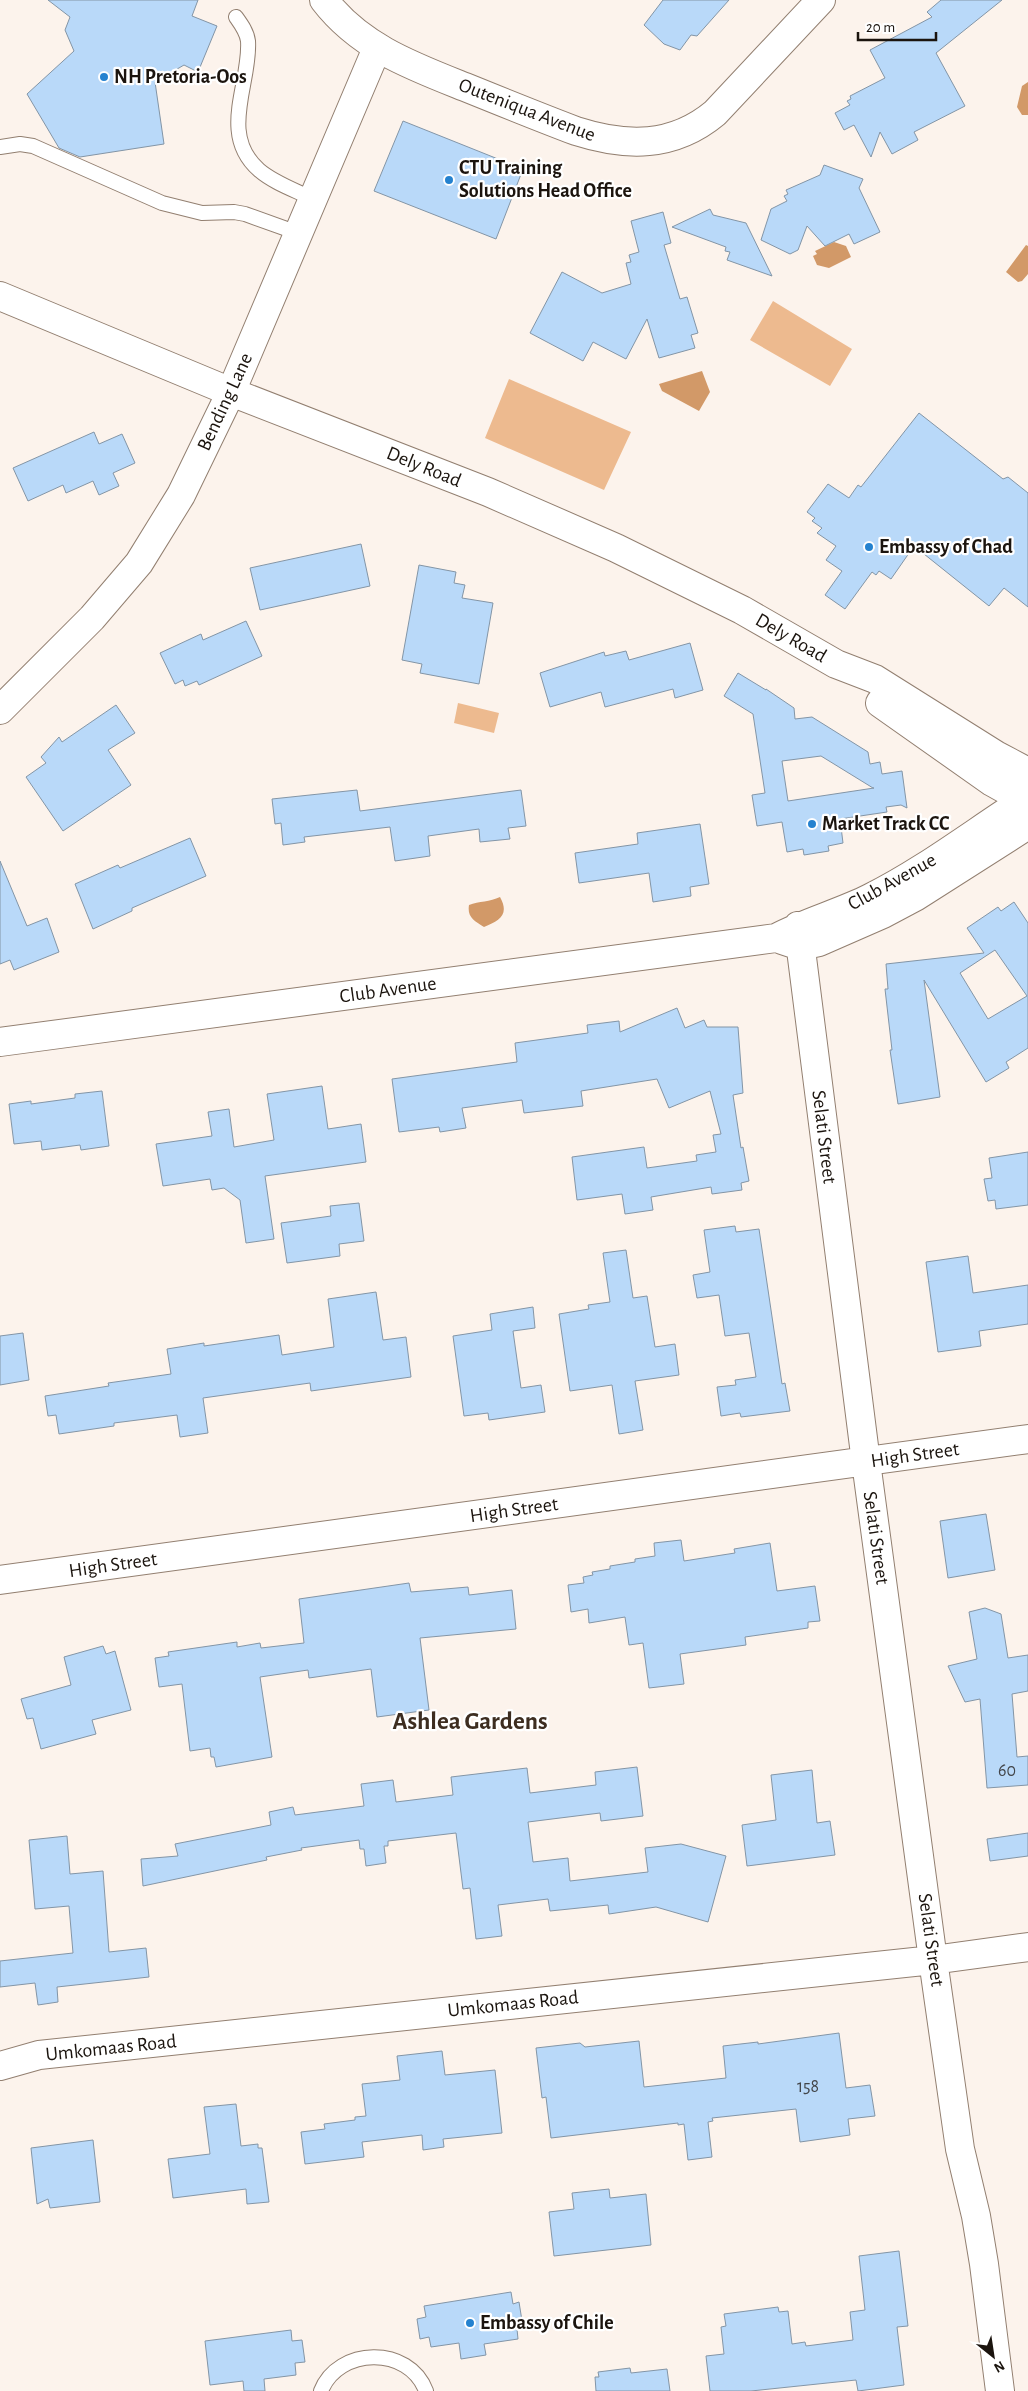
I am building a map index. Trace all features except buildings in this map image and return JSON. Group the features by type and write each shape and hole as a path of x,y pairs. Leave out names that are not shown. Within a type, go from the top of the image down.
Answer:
{"street":[{"name":"Outeniqua Avenue","path":"324,0 354,32 377,48 410,65 584,134 601,139 624,142 660,140 685,133 701,125 715,113 821,0"},
{"name":"Bending Lane","path":"0,710 92,618 139,564 181,495 231,392 377,48"},
{"name":"Dely Road","path":"0,296 231,392 488,492 616,548 742,610 836,664 875,679 1028,772"},
{"name":"Dely Road","path":"836,664 874,698 1027,806"},
{"name":"Club Avenue","path":"0,1042 791,937 871,897 994,823 1027,806"},
{"name":"Selati Street","path":"791,937 866,1462 960,2149 978,2225 1000,2391"},
{"name":"High Street","path":"0,1580 1028,1440"},
{"name":"Umkomaas Road","path":"0,2066 39,2055 933,1960 1028,1948"},
{"name":"Selati Street","path":"960,2149 963,2222 981,2391"}],"lane":[{"path":"236,18 248,39 238,105 239,135 247,156 258,170 281,184 313,199"},
{"path":"0,147 20,144 33,146 162,203 202,213 234,212 245,214 298,233"},
{"path":"321,2391 334,2371 348,2362 365,2357 382,2357 399,2362 413,2372 426,2391"}],"shaded area":[{"path":"1028,82 1028,115 1022,115 1017,107 1022,86"},
{"path":"834,242 846,246 851,257 829,268 817,265 813,256 817,254 815,251"},
{"path":"1026,245 1028,246 1028,274 1022,281 1018,282 1006,272"},
{"path":"773,301 852,349 830,386 750,340"},
{"path":"702,371 710,392 699,411 662,391 659,384"},
{"path":"509,379 631,432 604,490 485,438"},
{"path":"458,703 499,713 494,733 454,723"},
{"path":"500,897 504,908 498,920 484,927 472,918 469,913 469,905"}],"place":[{"name":"NH Pretoria-Oos","path":"104,77"},
{"name":"CTU Training Solutions Head Office","path":"449,180"},
{"name":"Embassy of Chad","path":"869,547"},
{"name":"Market Track CC","path":"812,824"},
{"name":"Embassy of Chile","path":"470,2323"}],"district":[{"name":"Ashlea Gardens","path":"470,1721"}]}
